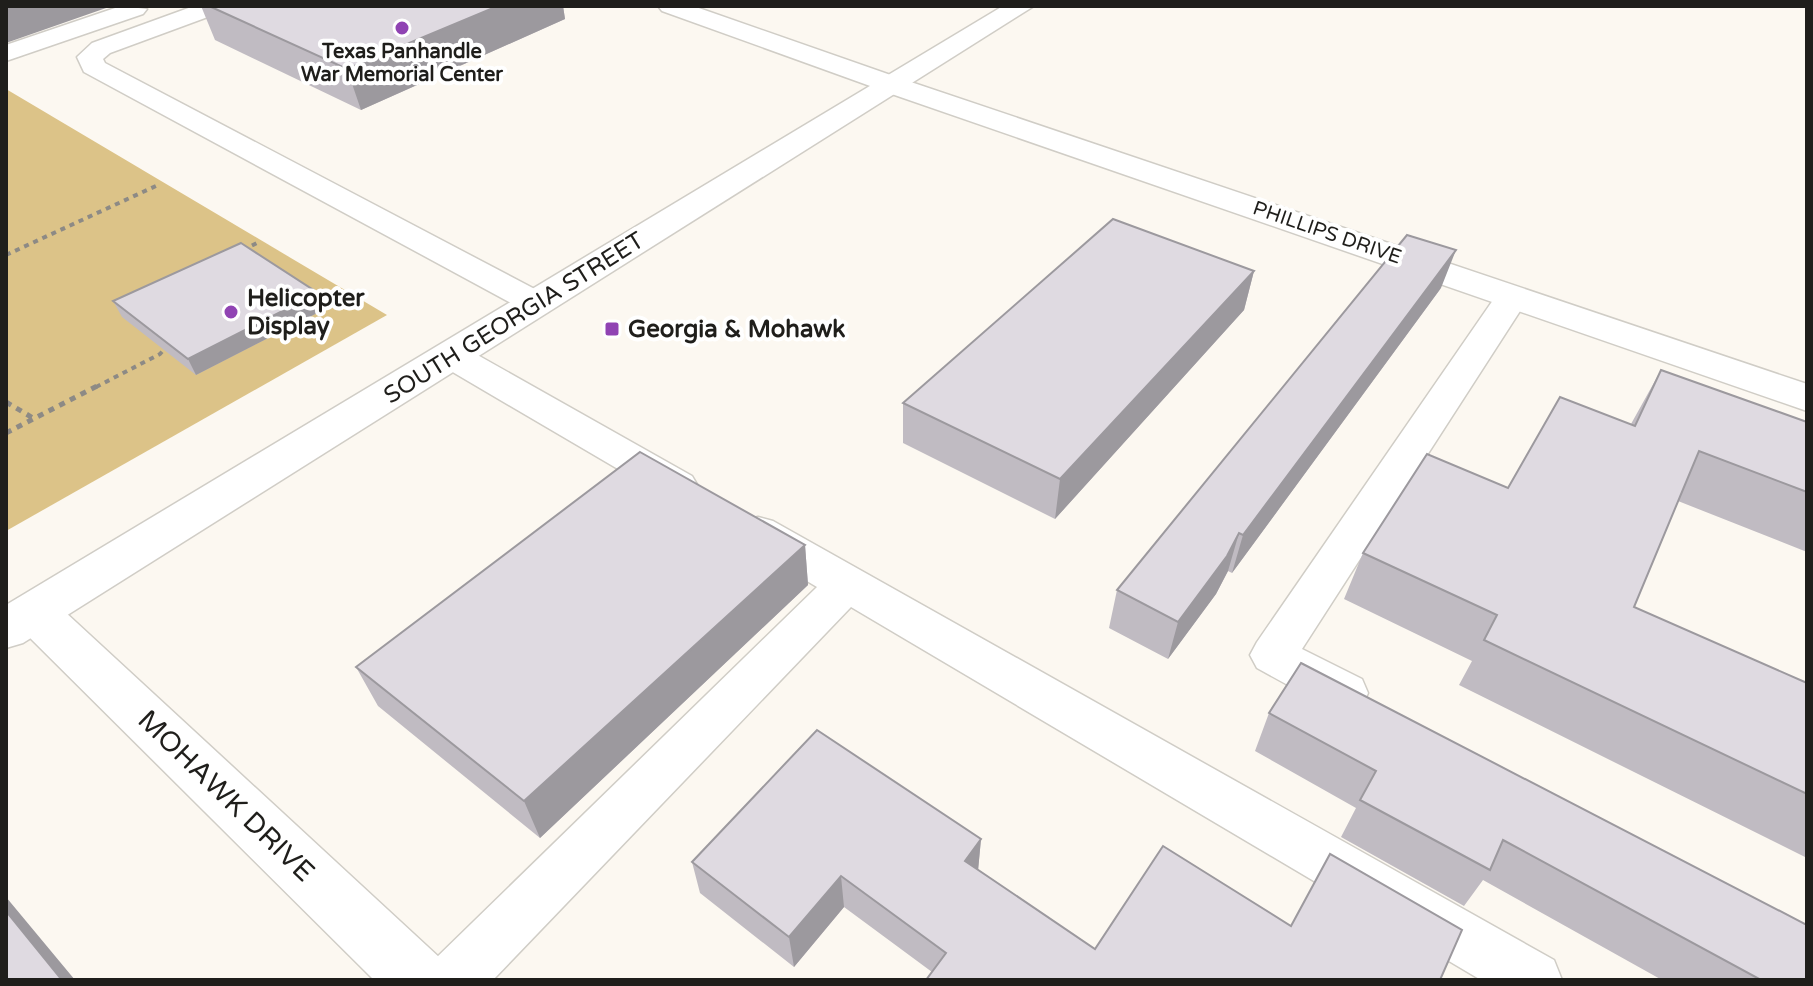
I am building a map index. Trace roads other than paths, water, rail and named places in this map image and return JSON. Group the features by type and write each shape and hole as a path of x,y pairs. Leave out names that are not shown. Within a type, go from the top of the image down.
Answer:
{"street":[{"name":"SOUTH GEORGIA STREET","path":"20,620 1019,7"},
{"name":"PHILLIPS DRIVE","path":"893,85 1807,398"},
{"name":"MOHAWK DRIVE","path":"20,620 418,980"}],"lane":[{"path":"6,53 143,6"},
{"path":"216,6 101,48 90,57 93,67 536,303"},
{"path":"670,6 893,85"},
{"path":"1385,714 1273,655 1512,297"},
{"path":"452,356 1534,980"},
{"path":"454,980 847,584"}],"place":[{"name":"Texas Panhandle War Memorial Center","path":"402,28"},
{"name":"Helicopter Display","path":"231,312"},
{"name":"Georgia & Mohawk","path":"612,329"}]}
